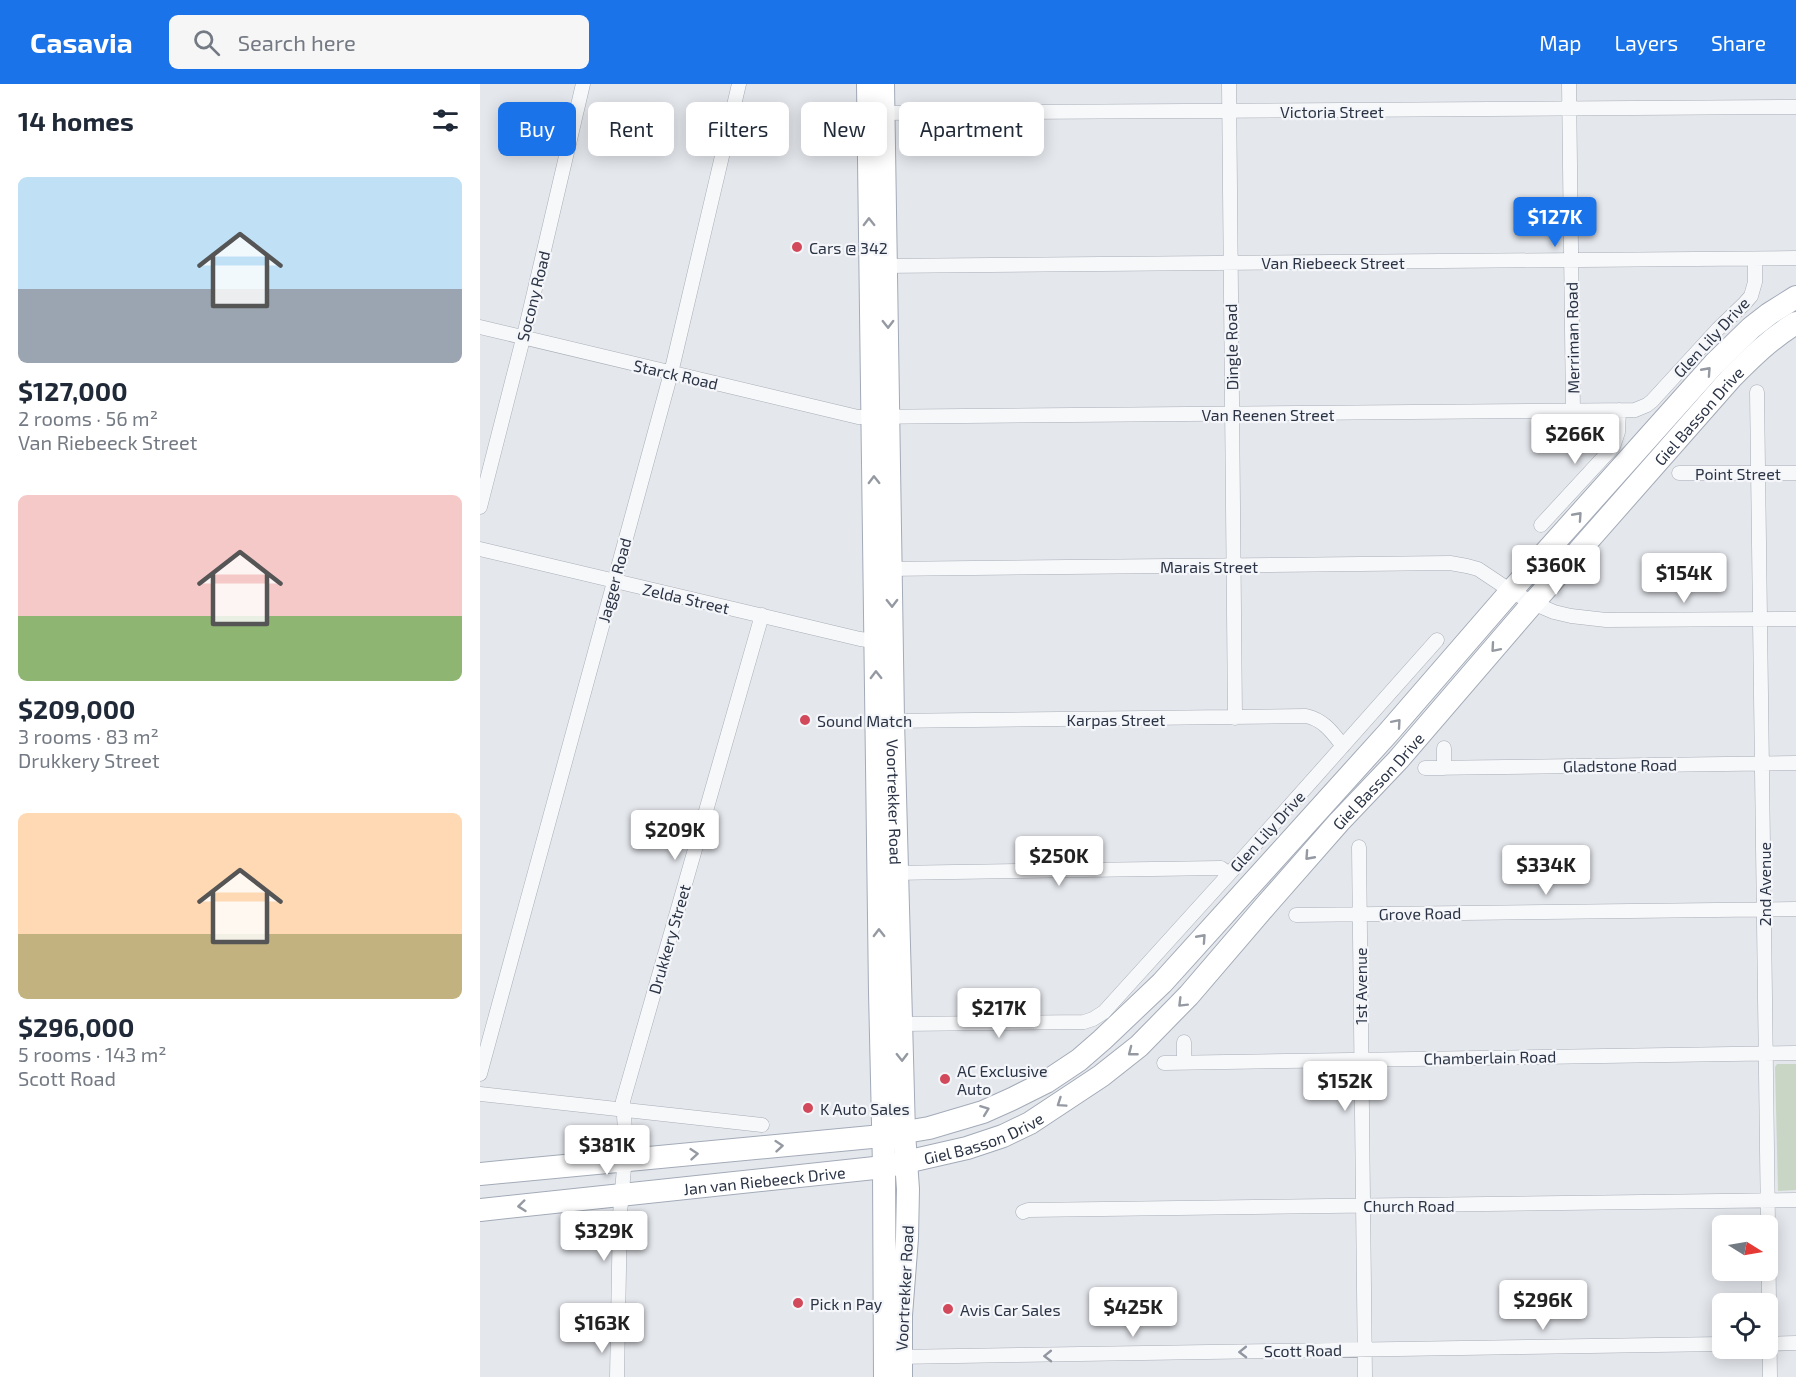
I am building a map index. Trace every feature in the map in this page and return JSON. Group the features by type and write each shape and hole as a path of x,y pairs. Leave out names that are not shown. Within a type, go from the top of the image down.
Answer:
{"main road":[{"name":"Voortrekker Road","path":"868,84 873,102"},
{"name":"Voortrekker Road","path":"879,102 883,84"},
{"name":"Voortrekker Road","path":"877,156 893,1134 906,1162 907,1238 901,1315 893,1367"},
{"name":"Giel Basson Drive","path":"893,1134 929,1128 983,1112 1012,1099 1046,1082 1102,1040 1162,982 1388,733 1511,591 1714,364 1751,328 1796,297"},
{"name":"Giel Basson Drive","path":"906,1162 967,1148 1003,1136 1030,1123 1101,1076 1139,1046 1189,995 1339,822 1407,750 1731,378 1753,355 1796,323"},
{"name":"Voortrekker Road","path":"888,873 901,1024 893,1134 884,1167 885,1275 893,1367"},
{"name":"Jan van Riebeeck Drive","path":"480,1174 893,1134"},
{"name":"Jan van Riebeeck Drive","path":"480,1210 884,1167 906,1162"},
{"path":"820,1173 861,1183 873,1193 876,1245 885,1275"}],"street":[{"name":"Socony Road","path":"480,507 583,84"},
{"name":"Jagger Road","path":"480,1074 671,373 739,84"},
{"name":"Dingle Road","path":"1229,84 1235,718"},
{"name":"Merriman Road","path":"1569,84 1573,412"},
{"name":"Victoria Street","path":"887,113 1796,107"},
{"name":"Van Riebeeck Street","path":"878,266 1796,258"},
{"name":"Glen Lily Drive","path":"1647,405 1744,304 1753,289 1755,259"},
{"name":"Starck Road","path":"480,327 858,417 881,417"},
{"name":"2nd Avenue","path":"1757,392 1768,1293"},
{"name":"Van Reenen Street","path":"881,417 1573,412 1635,410 1647,405"},
{"path":"1541,525 1613,447 1618,432 1619,410"},
{"name":"Point Street","path":"1679,472 1796,473"},
{"name":"Zelda Street","path":"480,549 884,642"},
{"name":"Marais Street","path":"883,569 1459,564 1478,569 1533,603 1571,616 1606,620 1796,619"},
{"name":"Drukkery Street","path":"617,1377 622,1195 626,1145 623,1101 762,615"},
{"name":"Glen Lily Drive","path":"901,1024 1084,1022 1104,1012 1437,640"},
{"name":"Karpas Street","path":"885,721 1306,716 1316,718 1323,723 1343,746"},
{"path":"1444,748 1444,768"},
{"name":"Gladstone Road","path":"1425,768 1796,763"},
{"name":"1st Avenue","path":"1359,847 1365,1377"},
{"path":"888,873 1221,868 1229,874"},
{"name":"Grove Road","path":"1296,915 1796,909"},
{"path":"1184,1062 1185,1042"},
{"name":"Chamberlain Road","path":"1164,1063 1796,1053"},
{"path":"480,1094 762,1125"},
{"name":"Church Road","path":"1023,1212 1028,1210 1796,1200"},
{"path":"1778,1344 1796,1343"},
{"name":"Scott Road","path":"893,1367 1365,1349 1712,1344"},
{"name":"2nd Avenue","path":"1769,1359 1770,1377"}],"green space":[{"path":"1777,1064 1796,1064 1796,1190 1778,1191 1775,1067"}],"place":[{"name":"Cars @ 342","path":"797,247"},
{"name":"Sound Match","path":"805,720"},
{"name":"AC Exclusive Auto","path":"945,1079"},
{"name":"K Auto Sales","path":"808,1108"},
{"name":"Pick n Pay","path":"798,1303"},
{"name":"Avis Car Sales","path":"948,1309"}]}
